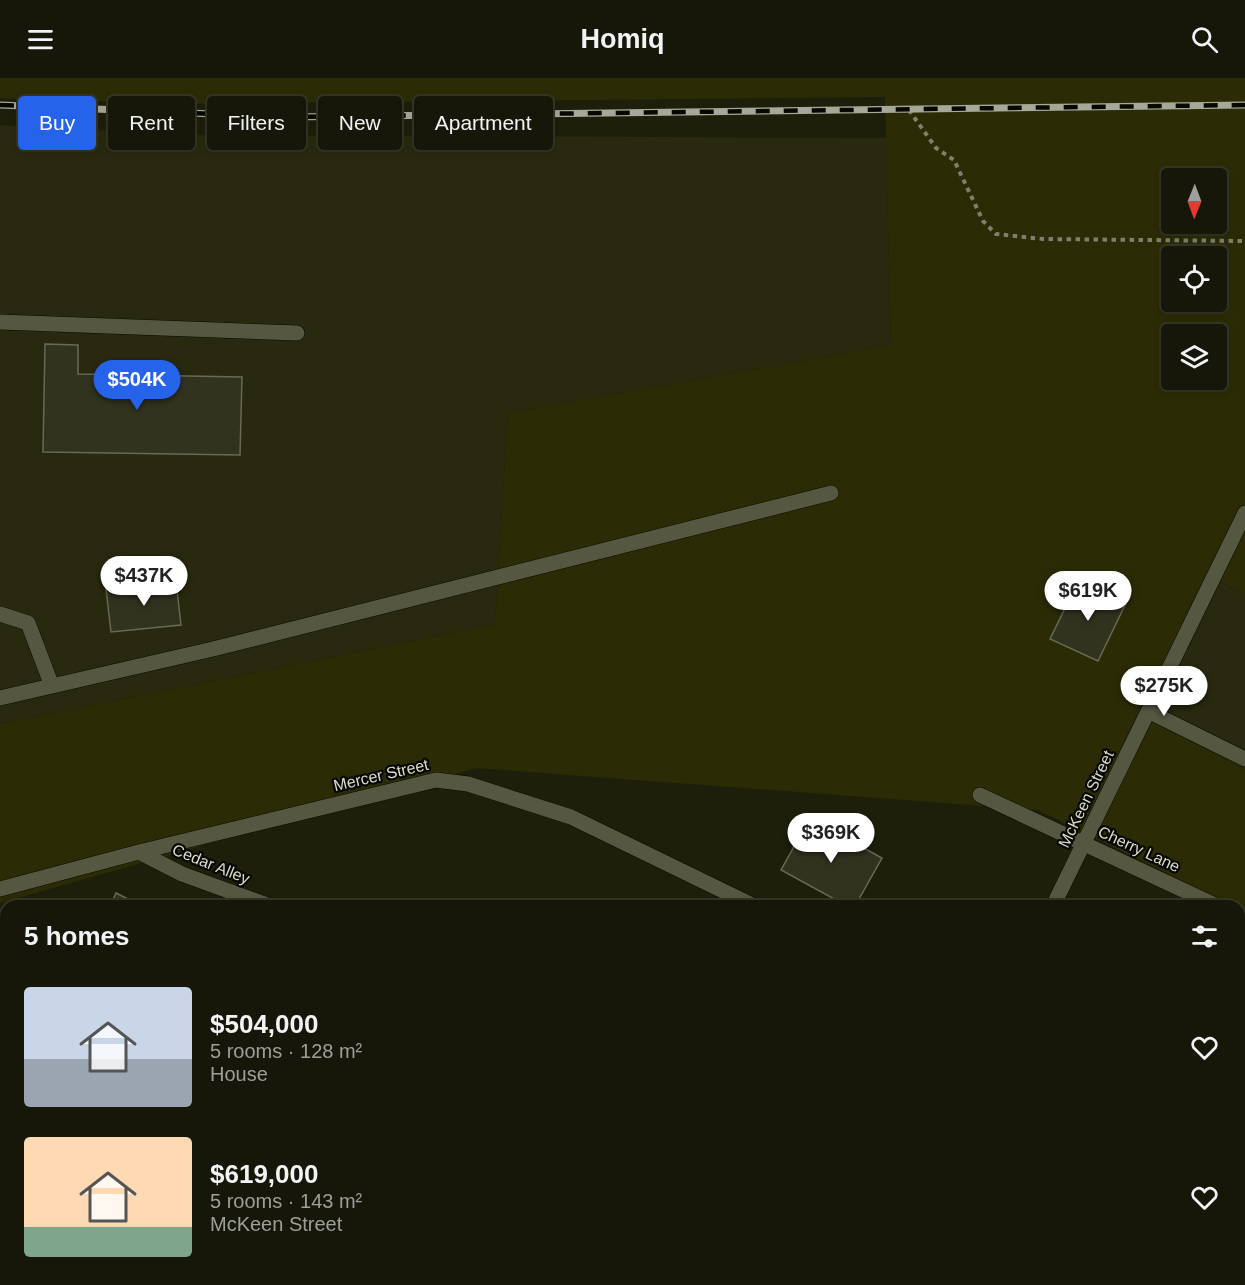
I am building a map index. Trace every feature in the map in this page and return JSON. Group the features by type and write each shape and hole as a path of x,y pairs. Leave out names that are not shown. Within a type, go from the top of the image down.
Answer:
{"street":[{"path":"0,322 297,333"},
{"path":"0,698 213,649 831,493"},
{"name":"McKeen Street","path":"1056,900 1245,513"},
{"path":"0,614 28,623 52,686"},
{"path":"1148,711 1245,759"},
{"name":"Mercer Street","path":"0,889 139,852 436,780 468,784 571,817 742,900"},
{"name":"Cherry Lane","path":"980,795 1204,900"},
{"name":"Cedar Alley","path":"139,852 182,874 254,900"}],"path":[{"path":"909,110 936,148 954,160 983,221 996,234 1043,239 1245,241"}],"shaded area":[{"path":"0,78 1245,78 1245,593 1217,581 1149,719 1245,770 1245,900 1221,900 1038,810 476,768 11,900 0,900 0,724 495,624 508,413 891,345 885,97 553,100 553,96 414,96 414,102 402,102 402,96 318,96 318,103 306,103 306,96 207,96 207,104 195,104 195,96 108,96 108,101 96,101 96,96 0,98"},
{"path":"0,125 18,126 18,150 96,150 96,130 108,131 108,150 195,150 195,135 207,135 207,150 306,150 306,135 318,136 318,150 402,150 402,136 414,136 414,150 553,150 553,137 886,138 891,345 508,413 495,624 0,724"},
{"path":"1216,581 1245,593 1245,770 1149,719"}],"building":[{"path":"45,344 78,345 78,374 242,377 240,455 43,452"},
{"path":"176,581 181,625 111,632 106,589"},
{"path":"1078,582 1125,605 1098,661 1050,639"},
{"path":"810,818 882,858 858,900 836,900 781,870"},
{"path":"116,893 130,900 113,900"}],"railway":[{"path":"0,105 288,117 1245,105"}]}
